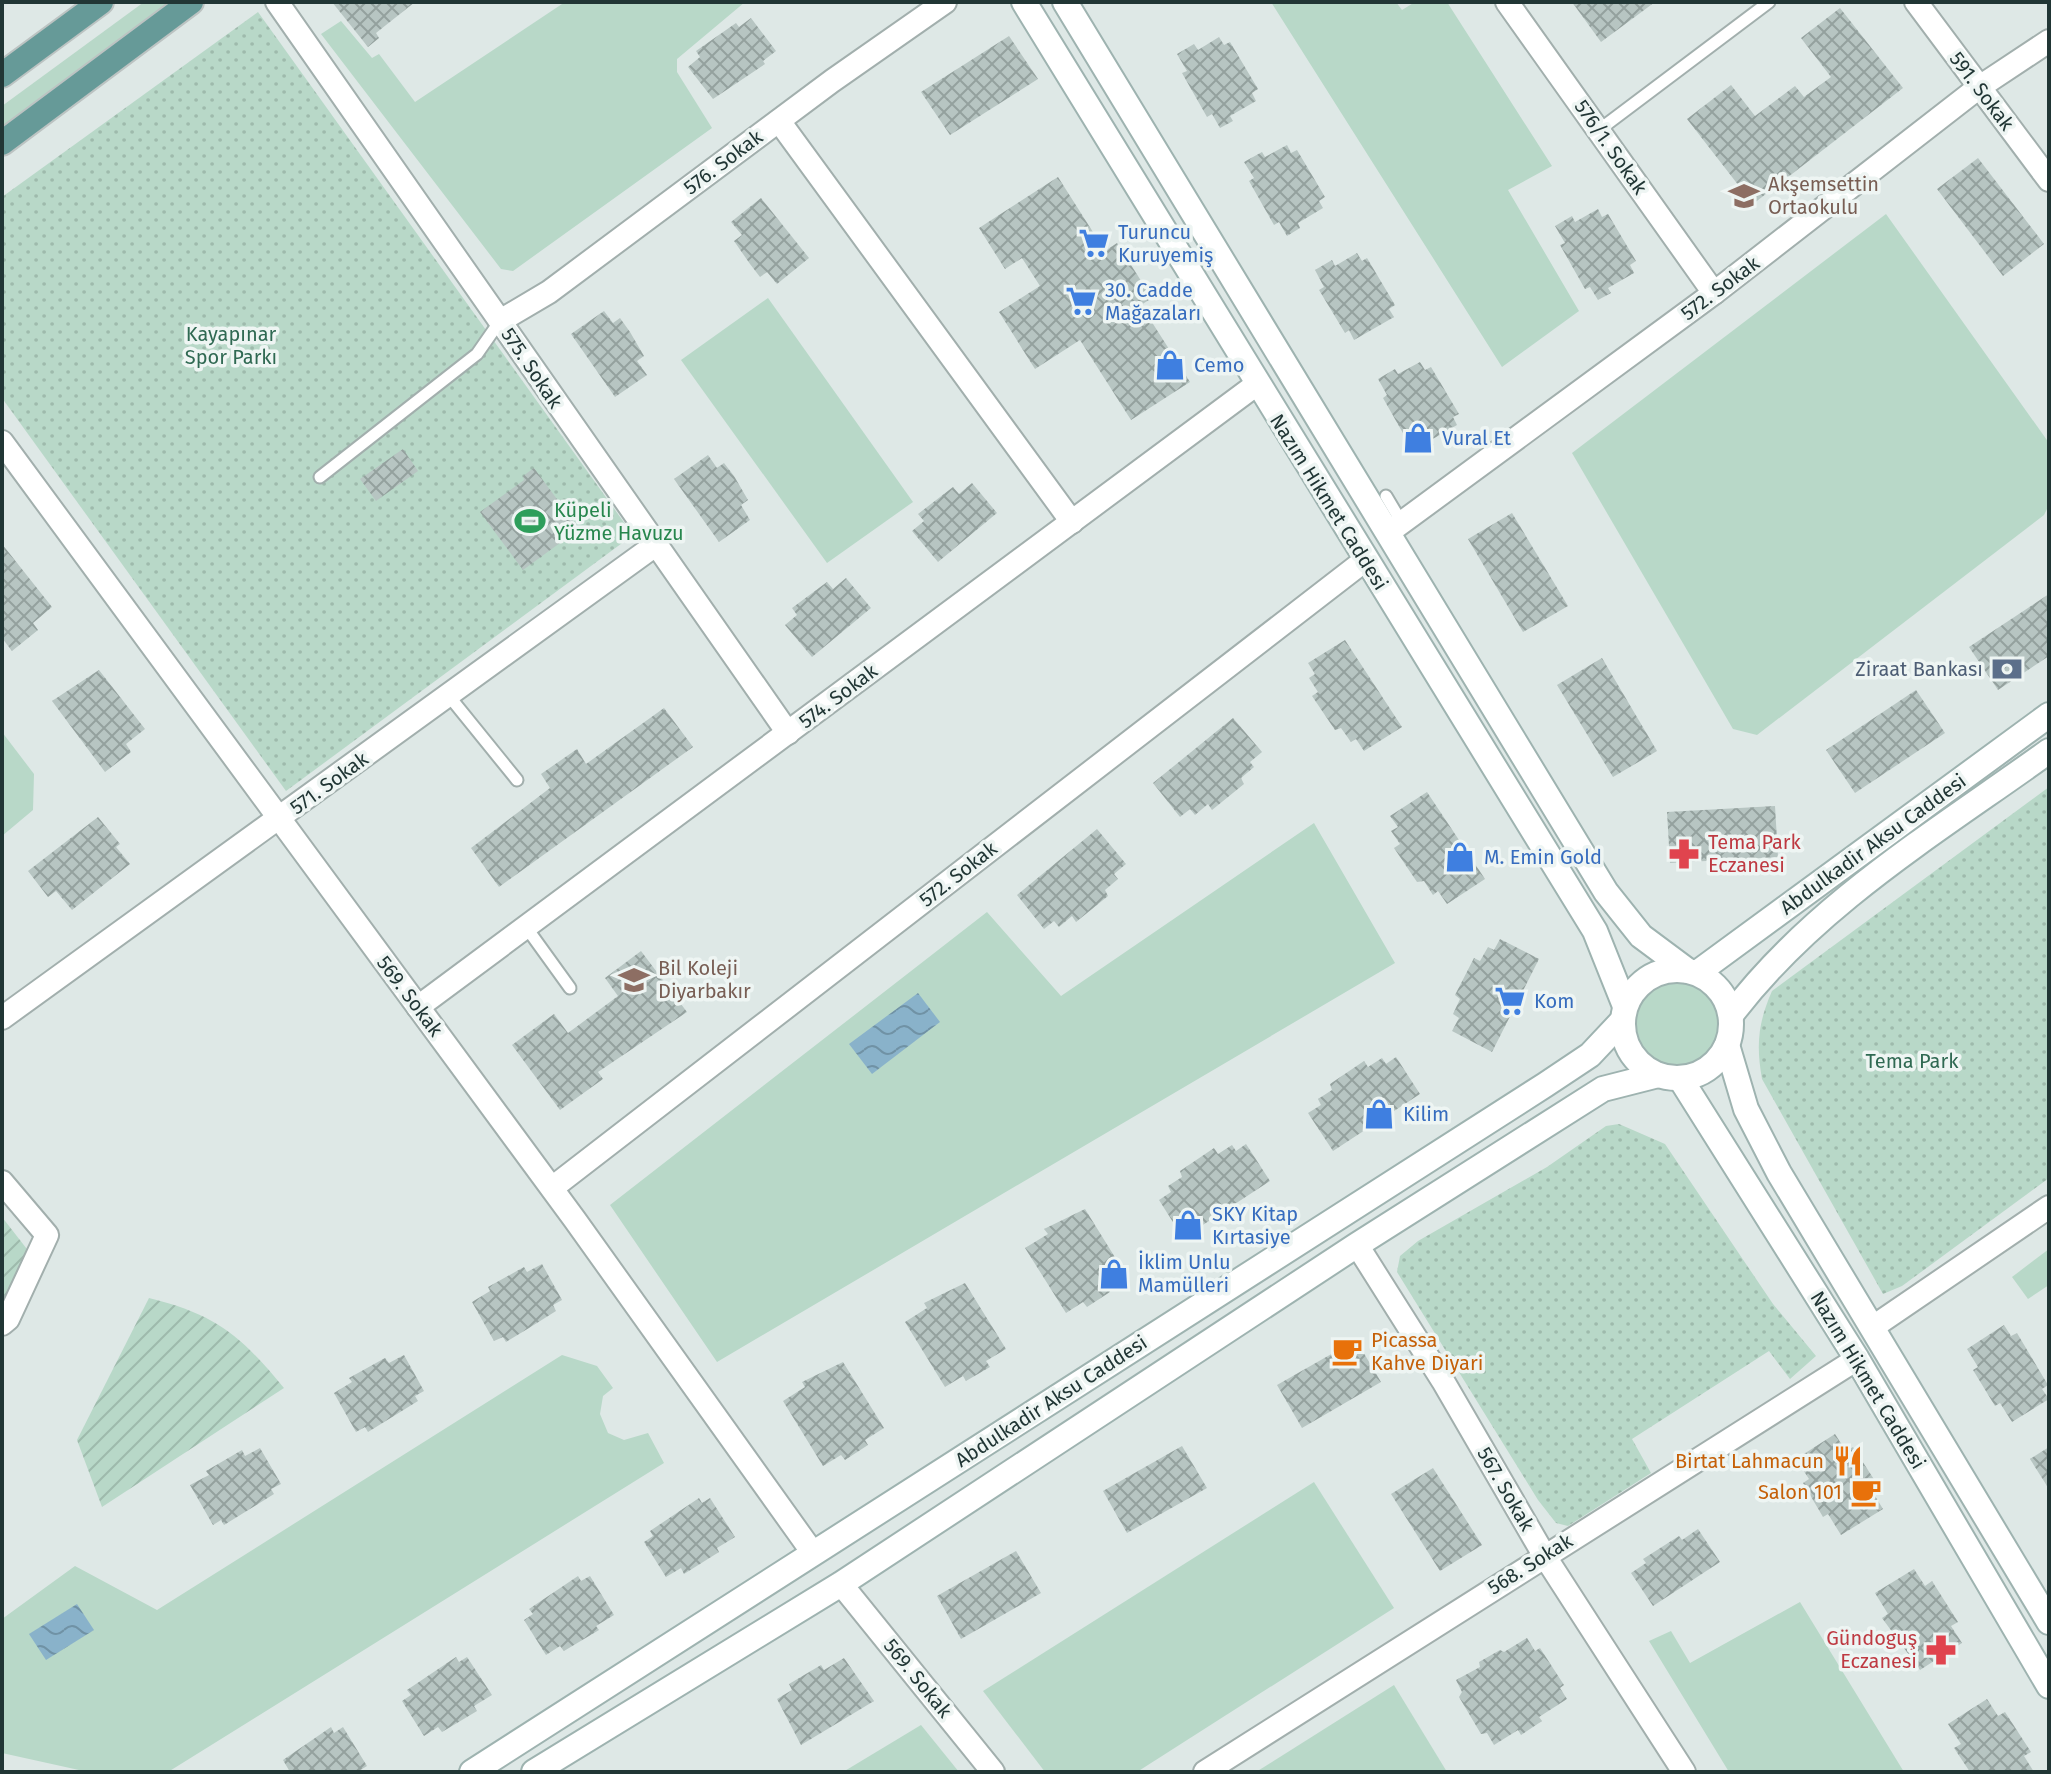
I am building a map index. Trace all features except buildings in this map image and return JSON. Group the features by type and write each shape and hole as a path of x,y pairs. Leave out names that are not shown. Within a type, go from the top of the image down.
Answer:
{"main road":[{"path":"2,75 101,2"},
{"path":"2,143 191,2"},
{"name":"Nazım Hikmet Caddesi","path":"1024,2 1364,561 1595,931 1624,1014"},
{"name":"Nazım Hikmet Caddesi","path":"1065,2 1396,528 1606,892 1641,936 1692,972"},
{"name":"Abdulkadir Aksu Caddesi","path":"1692,972 2049,715"},
{"name":"Abdulkadir Aksu Caddesi","path":"1731,1015 1755,984 1844,899 2049,751"},
{"path":"1672,970 1692,972 1719,990 1731,1015 1727,1045 1717,1062 1700,1074 1669,1077 1631,1054 1624,1014 1643,981 1672,970"},
{"name":"Abdulkadir Aksu Caddesi","path":"472,1772 1590,1055 1624,1014"},
{"name":"Nazım Hikmet Caddesi","path":"1727,1045 1746,1109 1816,1239 1873,1327 2049,1622"},
{"name":"Nazım Hikmet Caddesi","path":"1669,1077 1857,1359 2049,1686"},
{"name":"Abdulkadir Aksu Caddesi","path":"534,1772 841,1584 1357,1245 1603,1089 1669,1077"}],"street":[{"name":"575. Sokak","path":"277,2 654,546 788,733"},
{"name":"576. Sokak","path":"500,321 549,292 945,2"},
{"name":"576/1. Sokak","path":"1507,2 1714,293"},
{"name":"591. Sokak","path":"1916,2 2049,180"},
{"name":"572. Sokak","path":"1396,528 1714,293 1978,88 2049,41"},
{"path":"779,121 1072,522"},
{"name":"574. Sokak","path":"418,1007 1257,384"},
{"name":"569. Sokak","path":"2,442 552,1188 813,1553"},
{"name":"571. Sokak","path":"2,1018 654,546"},
{"name":"572. Sokak","path":"552,1188 1364,561"},
{"path":"2,1182 47,1235 8,1319 2,1324"},
{"path":"1873,1327 2049,1207"},
{"name":"567. Sokak","path":"1357,1245 1443,1381 1544,1555 1684,1772"},
{"name":"568. Sokak","path":"1205,1772 1857,1359"},
{"name":"569. Sokak","path":"841,1584 993,1772"}],"lane":[{"path":"1599,130 1769,2"},
{"path":"320,477 477,354 500,321"},
{"path":"1386,496 1396,528"},
{"path":"449,696 517,780"},
{"path":"526,927 570,988"}],"green space":[{"path":"144,2 171,2 2,127 2,106"},
{"path":"565,2 745,2 677,59 677,72 712,128 513,271 501,269 321,34 341,21 372,58 379,54 415,102"},
{"path":"1271,2 1396,2 1402,10 1415,2 1447,2 1552,166 1508,190 1579,311 1502,367"},
{"name":"Kayapınar Spor Parkı","path":"258,12 633,535 286,791 2,398 2,197"},
{"path":"1886,214 2049,443 2049,505 2044,515 1757,735 1733,729 1572,453"},
{"path":"768,298 913,502 827,563 681,360"},
{"path":"2,732 34,774 33,810 2,836"},
{"name":"Tema Park","path":"2049,787 2049,1178 1902,1286 1883,1294 1762,1079 1759,1045 1764,1013 1772,991"},
{"path":"1314,823 1395,963 717,1362 610,1205 987,912 1061,996"},
{"path":"1678,982 1695,985 1714,1001 1721,1025 1718,1042 1702,1061 1678,1068 1661,1065 1642,1049 1635,1025 1638,1008 1654,989"},
{"path":"1619,1124 1665,1144 1773,1304 1816,1356 1790,1379 1769,1351 1632,1439 1651,1473 1568,1526 1556,1523 1538,1500 1397,1272 1400,1256 1418,1241 1547,1167 1606,1126"},
{"path":"2,1217 30,1253 2,1314"},
{"path":"2049,1249 2049,1285 2028,1299 2012,1277"},
{"path":"149,1298 193,1312 226,1330 254,1354 284,1388 102,1507 77,1440"},
{"path":"562,1355 597,1366 613,1388 603,1396 600,1414 608,1433 624,1440 648,1433 664,1463 168,1772 88,1772 2,1753 2,1619 75,1566 157,1610"},
{"path":"1314,1482 1394,1608 1137,1772 1045,1772 983,1691"},
{"path":"1800,1602 1904,1772 1729,1772 1649,1641 1671,1631 1690,1663"},
{"path":"1394,1685 1447,1772 1256,1772"},
{"path":"921,1725 959,1772 843,1772"}],"water":[{"path":"918,993 940,1022 872,1074 849,1044"},
{"path":"77,1604 94,1630 46,1660 29,1634"}],"place":[{"name":"Akşemsettin Ortaokulu","path":"1744,196"},
{"name":"Turuncu Kuruyemiş","path":"1094,243"},
{"name":"30. Cadde Mağazaları","path":"1081,301"},
{"name":"Cemo","path":"1170,365"},
{"name":"Vural Et","path":"1418,438"},
{"name":"Küpeli Yüzme Havuzu","path":"530,521"},
{"name":"Ziraat Bankası","path":"2007,669"},
{"name":"Tema Park Eczanesi","path":"1684,854"},
{"name":"M. Emin Gold","path":"1460,857"},
{"name":"Bil Koleji Diyarbakır","path":"634,980"},
{"name":"Kom","path":"1510,1001"},
{"name":"Kilim","path":"1379,1114"},
{"name":"SKY Kitap Kırtasiye","path":"1188,1225"},
{"name":"İklim Unlu Mamülleri","path":"1114,1274"},
{"name":"Picassa Kahve Diyari","path":"1347,1351"},
{"name":"Birtat Lahmacun","path":"1848,1461"},
{"name":"Salon 101","path":"1866,1492"},
{"name":"Gündoguş Eczanesi","path":"1941,1650"}]}
